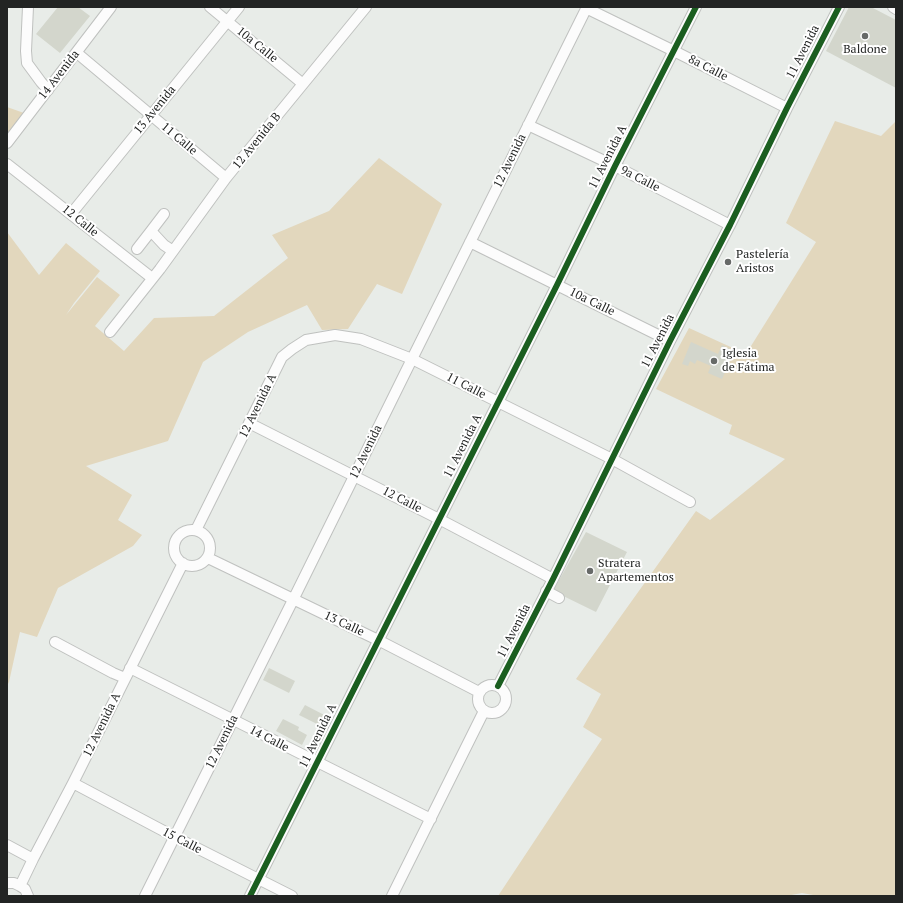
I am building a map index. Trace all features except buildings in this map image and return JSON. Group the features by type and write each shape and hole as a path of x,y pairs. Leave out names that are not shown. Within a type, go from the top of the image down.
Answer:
{"street":[{"path":"28,7 26,51 27,63 48,90"},
{"name":"14 Avenida","path":"7,143 111,7"},
{"name":"10a Calle","path":"210,7 303,84"},
{"name":"13 Avenida","path":"71,214 239,7"},
{"name":"12 Avenida B","path":"110,332 226,178 366,7"},
{"name":"11 Avenida A","path":"250,896 696,7"},
{"name":"11 Avenida","path":"498,686 839,7"},
{"name":"8a Calle","path":"587,8 787,108"},
{"name":"12 Avenida","path":"145,896 587,8"},
{"name":"11 Calle","path":"77,53 226,178"},
{"name":"9a Calle","path":"528,125 615,166 730,225"},
{"name":"12 Calle","path":"7,164 152,278"},
{"path":"137,249 164,214"},
{"path":"151,232 172,251"},
{"name":"10a Calle","path":"470,242 670,341"},
{"name":"12 Avenida A","path":"196,530 282,357 292,348 306,340 334,335 361,339"},
{"name":"11 Calle","path":"361,339 412,359 498,401 612,459 690,502"},
{"name":"12 Calle","path":"249,423 439,519 553,579"},
{"path":"190,530 196,530 206,536 210,546 208,558 195,566 182,563 178,560 174,549 174,544 180,534 190,530"},
{"name":"13 Calle","path":"208,558 378,640 479,692"},
{"name":"12 Avenida A","path":"20,886 182,563"},
{"path":"546,591 559,598"},
{"path":"55,642 125,678"},
{"name":"14 Calle","path":"130,668 431,819"},
{"path":"485,686 498,686 505,692 506,702 504,706 498,712 484,712 477,701 479,692 485,686"},
{"path":"392,896 484,712"},
{"name":"15 Calle","path":"73,783 175,837 292,896"},
{"path":"7,845 33,858"},
{"path":"7,883 14,883 25,889 28,896"}],"shaded area":[{"path":"7,107 24,113 7,138"},
{"path":"835,121 881,136 896,121 896,896 814,896 802,893 786,896 498,896 602,739 583,727 601,694 576,679 696,511 710,520 785,459 729,434 732,425 656,389 689,328 746,354 816,242 786,223"},
{"path":"379,158 442,204 402,294 377,284 348,329 322,330 307,305 248,332 203,362 168,441 86,466 132,495 118,520 142,535 133,546 58,588 37,637 20,632 7,686 7,232 39,275 66,243 100,271 66,315 97,277 120,295 95,326 124,351 154,318 214,316 288,258 272,235 329,211"}],"cycle path":[{"path":"250,896 696,7"},
{"path":"498,686 839,7"}],"place":[{"name":"Baldone","path":"865,36"},
{"name":"Pastelería Aristos","path":"728,262"},
{"name":"Iglesia de Fátima","path":"714,361"},
{"name":"Stratera Apartementos","path":"590,571"}]}
